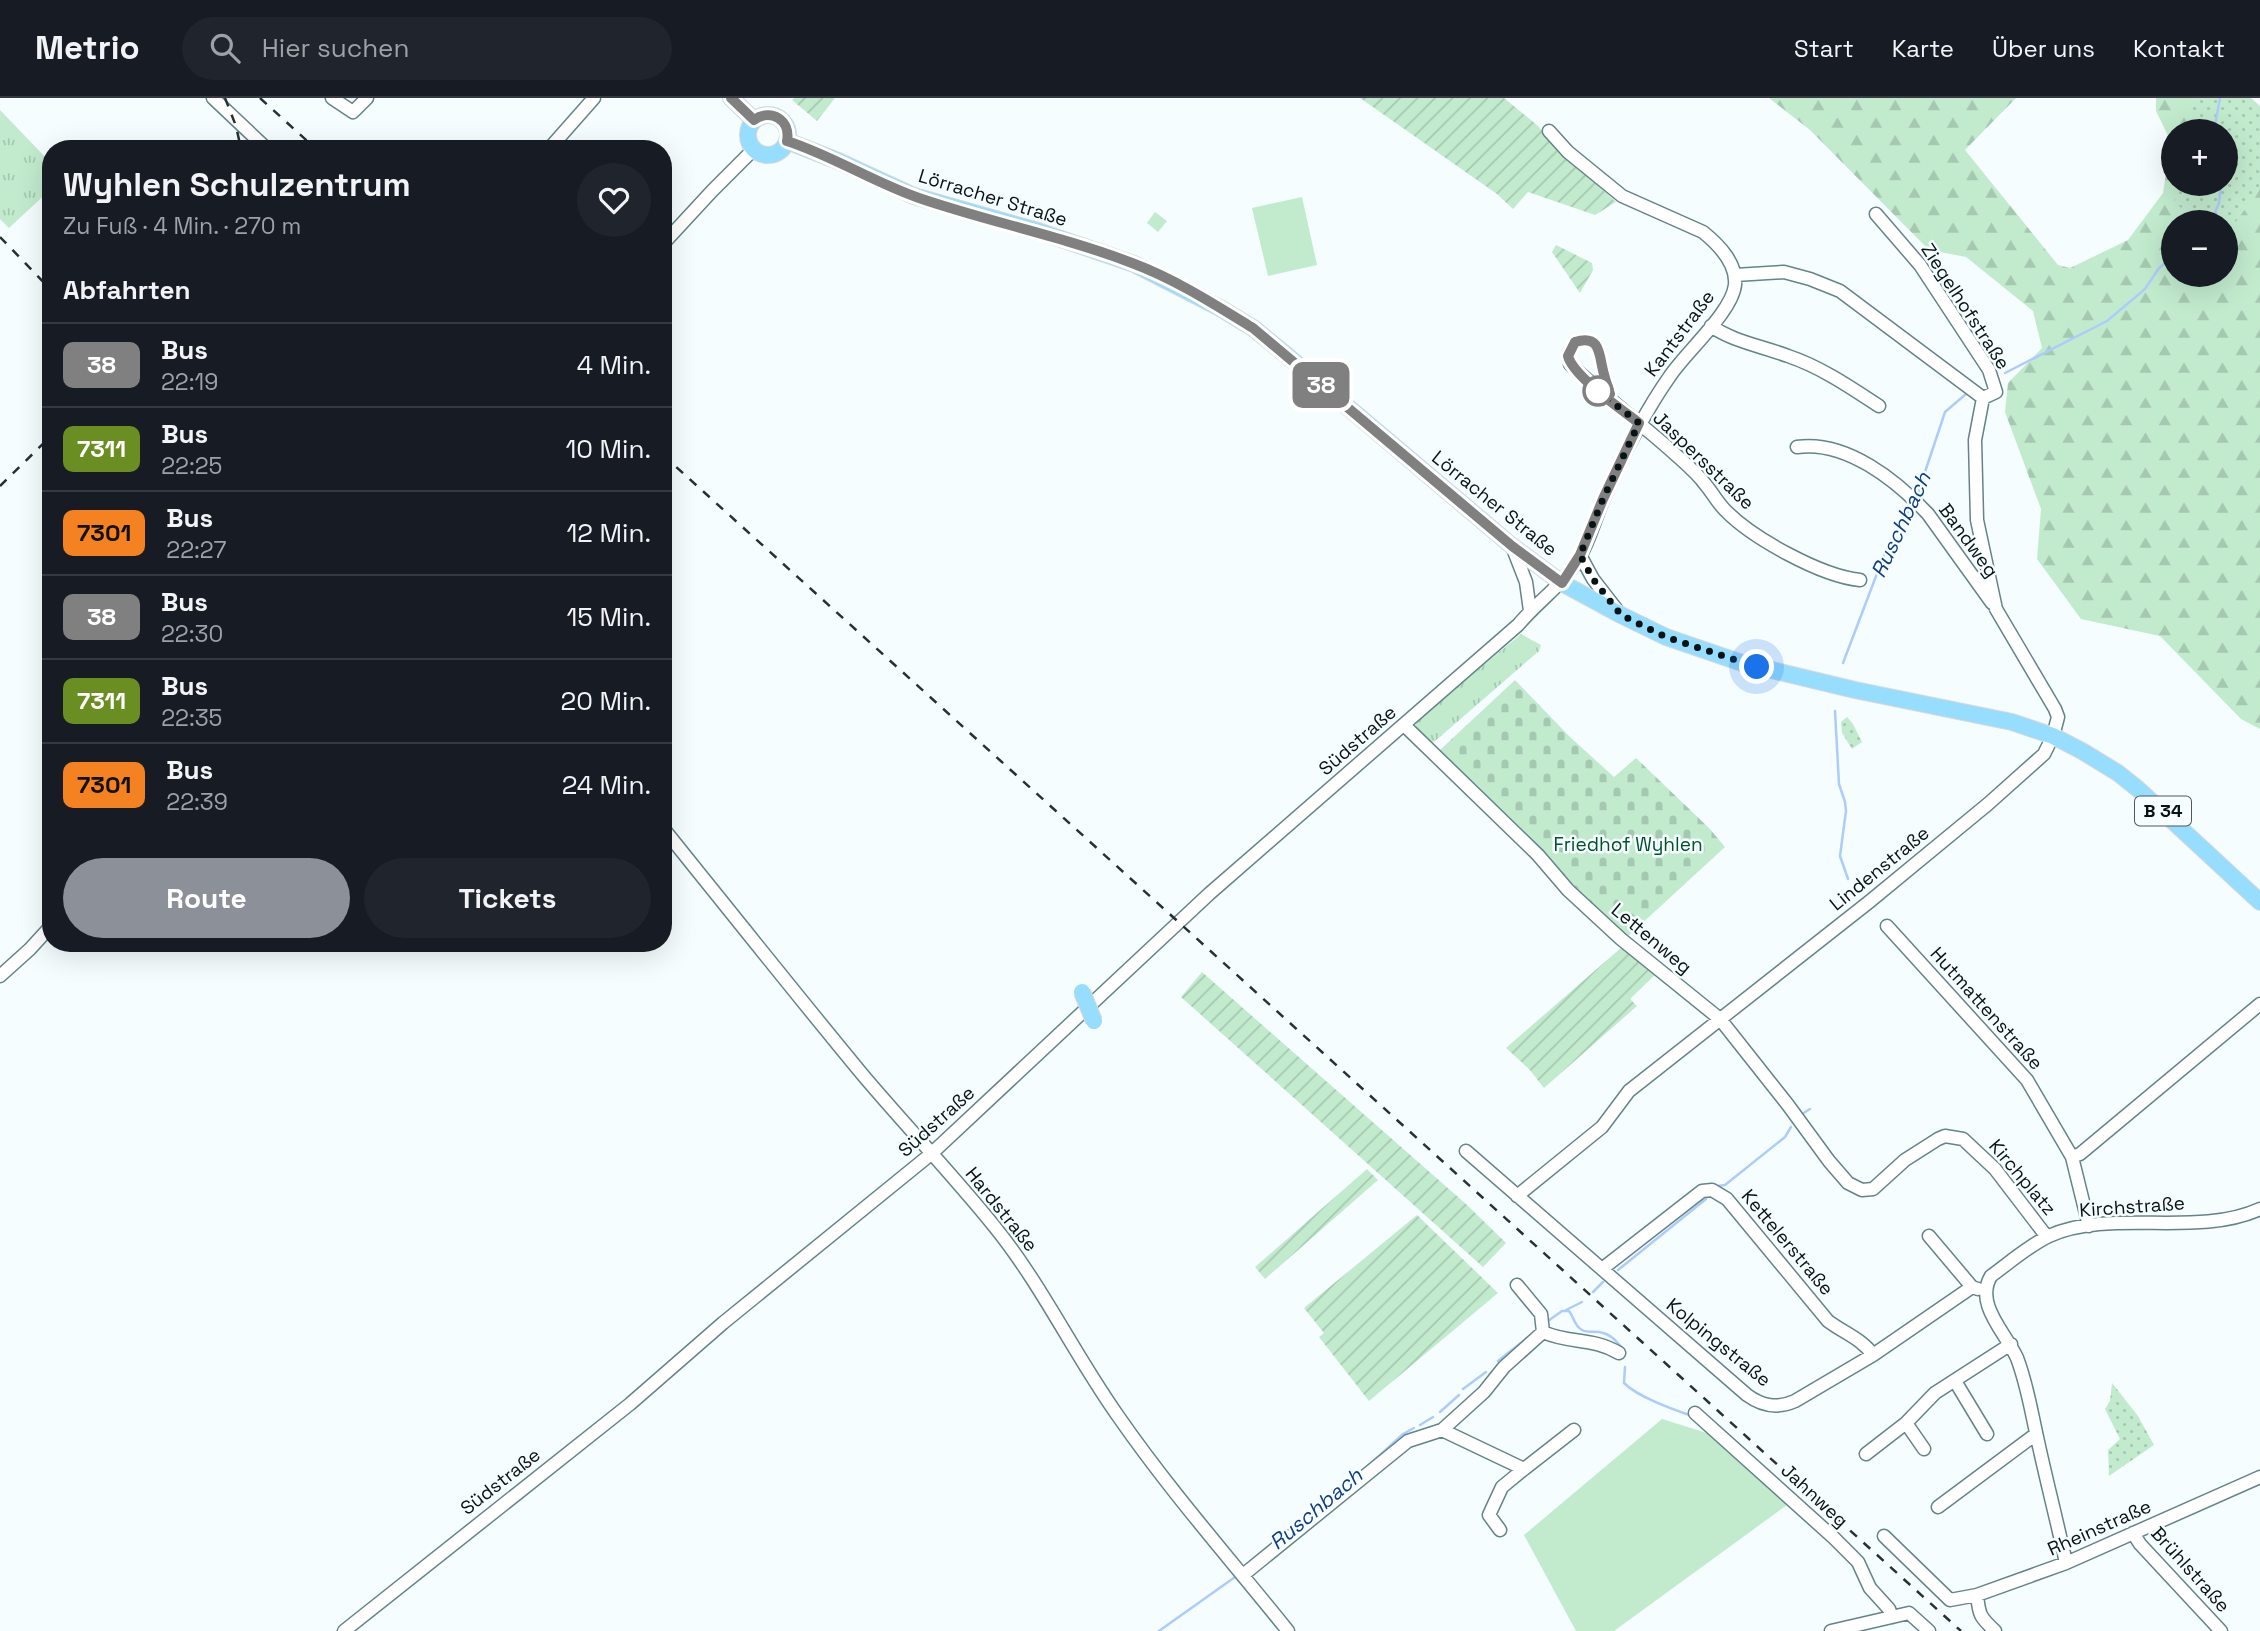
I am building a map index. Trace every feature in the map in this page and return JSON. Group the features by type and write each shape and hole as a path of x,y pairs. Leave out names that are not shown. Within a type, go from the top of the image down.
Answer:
{"main road":[{"path":"731,98 754,120"},
{"path":"764,115 776,116 787,129 787,141 782,149 773,154 763,154 750,144 748,131 754,120 764,115"},
{"name":"Lörracher Straße","path":"787,141 915,196 1102,252 1135,264 1189,290 1253,328 1512,546 1562,583 1666,637 1742,663 1855,690 2012,722 2053,736 2118,773 2138,789 2260,902"},
{"path":"1082,992 1094,1021"}],"street":[{"path":"213,98 257,140"},
{"path":"332,98 353,112 367,98"},
{"path":"557,140 594,98"},
{"path":"1549,131 1568,152 1622,196 1703,232 1722,250 1734,275 1784,272 1840,291 1983,398"},
{"path":"672,234 754,149"},
{"name":"Ziegelhofstraße","path":"1876,214 1920,265 1995,381 1996,392 1983,398 1975,440 1977,520 1996,609 2055,709 2058,717 2053,736"},
{"name":"Kantstraße","path":"1562,583 1580,555 1639,423 1671,373 1726,308 1735,287 1734,275"},
{"path":"1711,326 1728,337 1790,356 1814,367 1844,382 1879,406"},
{"name":"Jaspersstraße","path":"1570,364 1690,469 1704,482 1724,509 1749,530 1788,554 1844,579 1860,580"},
{"name":"Bandweg","path":"1797,447 1829,448 1840,452 1877,470 1907,494 1944,534 1996,609"},
{"path":"1512,546 1526,582 1530,611"},
{"path":"1580,555 1593,579 1621,615"},
{"path":"1974,579 1983,578 1987,569"},
{"name":"Südstraße","path":"344,1631 630,1404 723,1323 931,1154 1209,894 1518,625 1562,583"},
{"name":"Lettenweg","path":"1404,725 1538,855 1568,890 1621,939 1720,1019 1829,1161 1849,1183 1862,1190"},
{"name":"Lindenstraße","path":"1517,1196 1602,1127 1629,1091 1869,902 1988,804 2044,754 2053,736"},
{"name":"Hardstraße","path":"672,839 838,1044 993,1225 1021,1261 1118,1416 1288,1631"},
{"name":"Hutmattenstraße","path":"1887,926 2027,1080 2072,1157 2089,1226"},
{"path":"0,976 42,935"},
{"path":"2072,1157 2080,1154 2260,1004"},
{"name":"Kirchplatz","path":"1862,1190 1873,1189 1881,1184 1905,1160 1938,1139 1945,1136 1963,1139 1995,1170 2047,1237"},
{"name":"Kolpingstraße","path":"1466,1151 1747,1395 1762,1404 1788,1404 1873,1354 1972,1287"},
{"name":"Kettelerstraße","path":"1602,1269 1702,1191 1712,1190 1727,1199 1828,1321 1844,1333 1865,1342 1873,1354"},
{"name":"Kirchstraße","path":"1985,1291 1991,1276 2047,1237 2089,1226 2220,1221 2243,1217 2260,1209"},
{"path":"1929,1236 1972,1287 1985,1291 1987,1306 2011,1344 2025,1379 2066,1563"},
{"path":"1517,1285 1541,1314 1543,1332"},
{"path":"1244,1575 1408,1441 1442,1430 1543,1332"},
{"path":"1543,1332 1556,1338 1600,1343 1619,1353"},
{"path":"1866,1454 1906,1423 1935,1393 2011,1344"},
{"path":"1955,1381 1987,1434"},
{"name":"Jahnweg","path":"1695,1413 1858,1562 1870,1588 1889,1609 1892,1617"},
{"path":"1906,1423 1924,1449"},
{"path":"1442,1430 1524,1469"},
{"path":"1500,1530 1489,1515 1502,1487 1574,1430"},
{"path":"1938,1507 2036,1434"},
{"name":"Rheinstraße","path":"1884,1536 1950,1600 1977,1595 2066,1563 2259,1480"},
{"name":"Brühlstraße","path":"2133,1533 2140,1544 2221,1631"},
{"path":"1977,1595 1978,1612 1995,1631"},
{"path":"1831,1631 1909,1613 1929,1631"}],"green space":[{"path":"835,98 817,121 792,100"},
{"path":"1360,98 1504,98 1537,125 1563,154 1616,202 1595,215 1528,192 1513,209 1497,194"},
{"path":"1769,98 2016,98 1965,150 2058,265 2070,268 2128,240 2161,196 2238,196 2238,119 2161,119 2161,121 2156,111 2156,98 2250,98 2260,125 2260,729 2241,719 2160,636 2081,619 2037,559 2041,509 2005,412 2008,383 2042,348 2033,311 1966,257 1929,250 1810,130"},
{"path":"2195,98 2251,98 2260,106 2260,189 2238,219 2238,210 2185,210 2174,203 2175,196 2238,196 2238,119 2191,119"},
{"path":"0,110 42,154 42,197 9,228 0,219"},
{"path":"1302,197 1317,265 1268,276 1252,208"},
{"path":"1155,212 1167,221 1158,232 1147,223"},
{"path":"1556,245 1592,263 1593,270 1580,293 1552,252"},
{"path":"1521,634 1541,645 1539,651 1434,742 1426,740 1416,730 1416,721"},
{"name":"Friedhof Wyhlen","path":"1515,680 1569,736 1614,777 1636,758 1709,828 1725,847 1626,938 1440,750"},
{"path":"1847,717 1862,742 1852,749 1842,733 1841,722"},
{"path":"1622,947 1656,974 1630,999 1637,1006 1544,1088 1530,1070 1506,1048"},
{"path":"1202,972 1466,1204 1506,1243 1483,1267 1181,997"},
{"path":"1367,1169 1378,1180 1265,1279 1255,1267"},
{"path":"1417,1215 1498,1293 1369,1401 1319,1337 1324,1333 1304,1308"},
{"path":"2112,1383 2138,1416 2154,1445 2109,1476 2108,1450 2120,1439 2105,1409 2110,1401"},
{"path":"1662,1419 1707,1433 1787,1505 1614,1631 1576,1631 1524,1535"}],"waterway":[{"name":"Ruschbach","path":"2216,119 2220,98"},
{"name":"Ruschbach","path":"2216,210 2220,196"},
{"name":"Ruschbach","path":"2005,373 2107,321 2145,289 2161,266"},
{"name":"Ruschbach","path":"1917,496 1945,412 1966,394"},
{"name":"Ruschbach","path":"1843,663 1886,550 1912,505"},
{"name":"Ruschbach","path":"1835,711 1839,784 1846,811 1840,856 1848,879"},
{"path":"1802,1114 1810,1109"},
{"path":"1718,1186 1725,1185 1785,1137 1791,1127"},
{"path":"1618,1270 1706,1199"},
{"path":"1593,1292 1603,1282"},
{"path":"1566,1310 1582,1302"},
{"path":"1548,1321 1562,1311 1569,1311 1579,1328 1608,1335 1625,1352"},
{"path":"1498,1361 1527,1338"},
{"path":"1625,1367 1624,1383 1630,1388 1692,1416"},
{"path":"1463,1389 1486,1372"},
{"path":"1440,1412 1459,1395"},
{"path":"1420,1425 1433,1417"},
{"path":"1368,1466 1403,1434 1414,1428"},
{"name":"Ruschbach","path":"1159,1631 1235,1577"}],"railway":[{"path":"225,98 239,140"},
{"path":"260,98 306,140"},
{"path":"0,237 42,281"},
{"path":"0,486 42,445"},
{"path":"672,463 1961,1631"}],"bus line":[{"name":"38","path":"731,98 754,120 764,115 781,119 787,129 787,141 809,148 915,196 1038,231 1135,264 1220,307 1253,328 1512,546 1562,583 1580,555 1639,423 1598,391 1570,364 1568,356 1575,342 1584,339 1593,342 1599,349 1610,394"}],"route":[{"path":"1598,391 1639,423 1580,555 1593,579 1621,615 1666,637 1757,667"}]}
